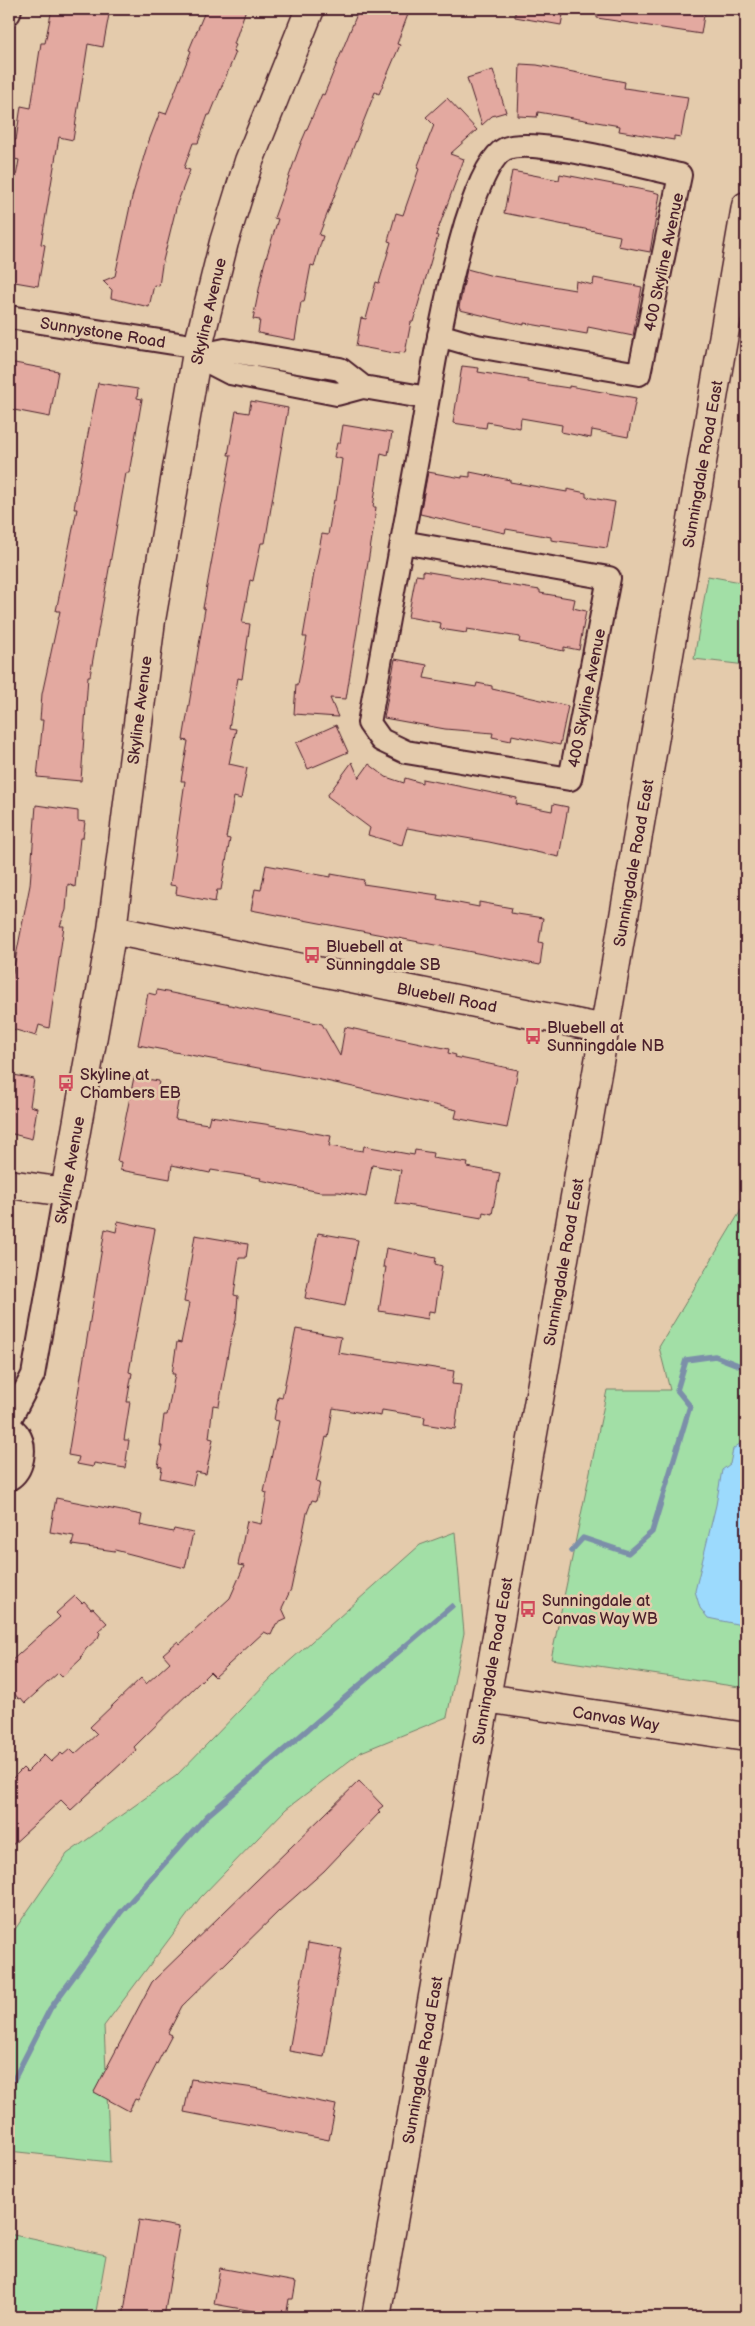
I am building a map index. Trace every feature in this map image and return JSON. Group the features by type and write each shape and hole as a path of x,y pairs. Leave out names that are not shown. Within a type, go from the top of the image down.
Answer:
{"main road":[{"name":"Skyline Avenue","path":"65,1192 112,930 151,620 197,351 224,242 249,161 310,9"},
{"name":"Sunningdale Road East","path":"376,2317 605,1029 746,206"},
{"name":"Bluebell Road","path":"112,930 605,1029"},
{"path":"9,1184 65,1192"},
{"name":"Canvas Way","path":"486,1698 746,1737"}],"street":[{"path":"9,13 10,9"},
{"name":"400 Skyline Avenue","path":"402,542 609,578 570,779 406,752 381,740 369,722 439,335 467,222 492,160 503,150 513,145 542,145 680,175 639,374 477,346 439,335"},
{"name":"Sunnystone Road","path":"9,317 197,351"},
{"path":"197,351 230,373 337,394 362,387 428,398"},
{"name":"Skyline Avenue","path":"9,1421 33,1375 65,1192"},
{"path":"9,1426 18,1434 23,1449 21,1464 9,1479"}],"green space":[{"path":"708,576 746,583 746,665 694,659"},
{"path":"746,1202 746,1688 551,1659 607,1390 670,1390 659,1347"},
{"path":"455,1532 464,1633 447,1717 361,1752 286,1809 200,1898 104,2026 110,2162 9,2151 9,1938 67,1854 176,1776 275,1674 420,1545"},
{"path":"9,2234 106,2255 95,2317 9,2317"}],"water":[{"path":"746,1439 746,1626 708,1618 700,1608 695,1591 716,1505 722,1470 730,1464 733,1449"}],"building":[{"path":"52,9 110,9 103,47 88,44 73,140 59,137 41,244 45,245 38,286 9,281 9,192 13,193 19,160 10,158 14,140 16,140 21,106 31,108 41,43 45,43"},
{"path":"206,9 246,9 234,44 236,45 233,51 236,52 210,115 208,115 198,143 193,143 184,168 190,170 177,204 162,265 159,286 154,285 149,307 111,298 112,290 103,281 115,276 132,197 147,146 160,112 166,114"},
{"path":"359,9 410,9 397,44 400,45 379,94 375,92 319,235 323,236 314,266 311,265 304,302 301,302 295,340 258,333 260,320 253,319 264,265 278,219 274,218 301,143 322,94 324,95"},
{"path":"515,9 564,9 561,25 515,17"},
{"path":"597,9 705,9 701,34 597,18"},
{"path":"520,64 537,65 625,82 624,88 688,97 681,137 674,136 674,140 619,131 620,126 538,112 537,117 518,116"},
{"path":"493,70 506,112 492,116 482,125 467,78"},
{"path":"447,98 477,130 450,154 464,159 436,235 438,236 413,322 411,322 405,353 399,352 399,354 356,346 361,318 366,319 376,282 379,283 391,242 388,241 396,213 403,215 419,169 417,168 434,125 426,117"},
{"path":"512,171 559,180 560,174 660,194 650,252 618,246 620,236 504,213"},
{"path":"467,269 493,276 575,290 576,281 593,285 594,278 642,287 633,336 588,327 587,334 524,323 524,325 460,310"},
{"path":"9,362 58,371 50,417 9,409"},
{"path":"462,366 479,368 478,372 528,380 528,382 569,388 569,386 636,398 628,437 592,430 591,438 561,432 562,425 521,418 520,428 487,422 486,428 453,423"},
{"path":"98,383 138,389 137,398 142,399 129,473 126,473 90,676 88,676 81,781 37,777 43,720 40,720 42,694 60,611 56,611 77,509 74,509"},
{"path":"251,401 288,408 265,543 261,543 253,581 250,580 242,623 250,624 242,679 238,678 229,728 236,729 229,764 247,768 241,799 234,797 226,838 230,839 221,890 217,890 215,902 176,894 177,886 170,885 185,781 181,781 188,741 183,740 205,609 203,608 231,455 228,455 236,411 249,413"},
{"path":"343,425 392,433 388,455 381,453 373,507 376,507 374,525 346,699 330,698 338,717 294,714 296,684 298,684 307,637 303,637 314,573 322,534 328,535 334,500 336,500 342,459 334,457 337,443 340,443"},
{"path":"428,472 462,478 462,476 470,477 470,472 510,480 510,482 567,492 567,489 586,493 586,497 615,502 607,548 551,540 551,537 506,529 505,533 420,514"},
{"path":"423,571 540,590 540,593 575,599 573,608 586,611 579,650 564,647 564,651 519,642 520,637 467,629 466,633 440,629 441,623 408,617 416,575 423,576"},
{"path":"395,659 427,665 424,678 476,687 477,683 492,686 492,689 568,706 560,745 512,735 511,741 492,737 493,733 445,729 384,718"},
{"path":"336,725 348,752 308,769 296,743"},
{"path":"352,762 359,778 369,764 386,777 404,783 405,778 422,783 422,779 517,798 516,804 552,811 553,804 568,807 559,857 489,842 407,828 402,845 368,835 370,828 327,796"},
{"path":"36,805 78,811 78,821 85,822 83,838 80,838 75,887 68,884 66,910 60,926 64,926 49,1028 39,1025 36,1036 9,1028 9,992 30,885"},
{"path":"266,865 331,877 331,874 364,880 363,884 438,895 437,899 479,907 479,902 512,908 511,913 543,918 539,942 543,943 540,965 251,910 255,889 261,890"},
{"path":"157,990 322,1024 340,1056 345,1027 449,1049 448,1053 456,1055 455,1057 518,1070 507,1128 455,1118 457,1110 326,1081 138,1045 148,993 156,995"},
{"path":"9,1074 34,1079 30,1106 37,1108 32,1139 9,1133 11,1111 9,1110"},
{"path":"134,1077 159,1081 158,1087 180,1091 175,1119 208,1124 210,1116 265,1124 331,1136 329,1146 363,1151 364,1146 414,1155 415,1150 433,1153 432,1158 468,1163 467,1167 500,1173 492,1214 483,1212 482,1218 395,1203 401,1170 372,1165 366,1197 339,1192 320,1192 260,1180 261,1178 211,1170 210,1173 172,1165 170,1179 120,1170 121,1162 117,1161"},
{"path":"118,1221 155,1229 129,1372 132,1373 127,1402 130,1402 124,1440 129,1440 125,1468 94,1463 93,1467 77,1464 79,1457 68,1455 105,1229 116,1232"},
{"path":"318,1233 358,1240 345,1306 305,1298"},
{"path":"195,1235 248,1244 246,1258 239,1258 234,1295 238,1296 236,1320 229,1347 219,1406 213,1405 209,1438 213,1439 206,1474 196,1472 193,1485 160,1478 162,1467 158,1466 162,1446 160,1446 164,1415 167,1415 175,1374 172,1374 177,1342 181,1343 189,1303 184,1302"},
{"path":"386,1248 436,1258 435,1264 442,1266 435,1312 429,1311 428,1319 379,1311 386,1267 383,1267"},
{"path":"296,1329 341,1337 338,1353 454,1371 452,1384 461,1385 455,1429 424,1424 425,1417 382,1410 381,1416 333,1408 328,1438 326,1437 316,1482 320,1483 316,1501 312,1500 307,1513 291,1589 282,1608 287,1619 276,1624 271,1635 264,1632 215,1677 210,1672 134,1747 136,1750 71,1810 61,1800 9,1848 9,1782 23,1768 27,1772 44,1755 51,1762 61,1753 63,1755 70,1749 75,1754 97,1734 90,1727 141,1678 146,1684 170,1662 163,1654 178,1641 180,1644 230,1598 244,1566 238,1565 247,1521 261,1524 267,1493 264,1492 279,1421 274,1420 278,1397 282,1398"},
{"path":"56,1498 142,1515 140,1525 173,1532 174,1529 193,1533 185,1568 115,1550 72,1545 74,1536 50,1532"},
{"path":"75,1596 82,1603 84,1601 91,1609 93,1608 107,1623 98,1631 100,1633 98,1638 86,1649 82,1658 62,1677 58,1673 25,1703 9,1688 9,1663 60,1617 56,1613"},
{"path":"359,1781 383,1806 378,1810 380,1812 324,1871 279,1911 182,2006 168,2033 172,2035 138,2100 135,2099 129,2111 94,2092 152,1982"},
{"path":"308,1943 342,1949 324,2057 289,2051"},
{"path":"191,2079 254,2088 336,2105 329,2140 184,2112"},
{"path":"139,2220 179,2227 164,2317 123,2317"},
{"path":"220,2268 296,2282 293,2299 289,2299 286,2317 214,2304"}],"waterway":[{"path":"571,1551 583,1538 628,1553 652,1532 690,1406 677,1390 686,1360 715,1356 746,1368"},
{"path":"9,2089 50,2009 121,1912 208,1815 452,1606"},
{"path":"9,2311 10,2317"}],"place":[{"name":"Bluebell at Sunningdale SB","path":"312,955"},
{"name":"Bluebell at Sunningdale NB","path":"533,1036"},
{"name":"Skyline at Chambers EB","path":"66,1083"},
{"name":"Sunningdale at Canvas Way WB","path":"528,1609"}]}
